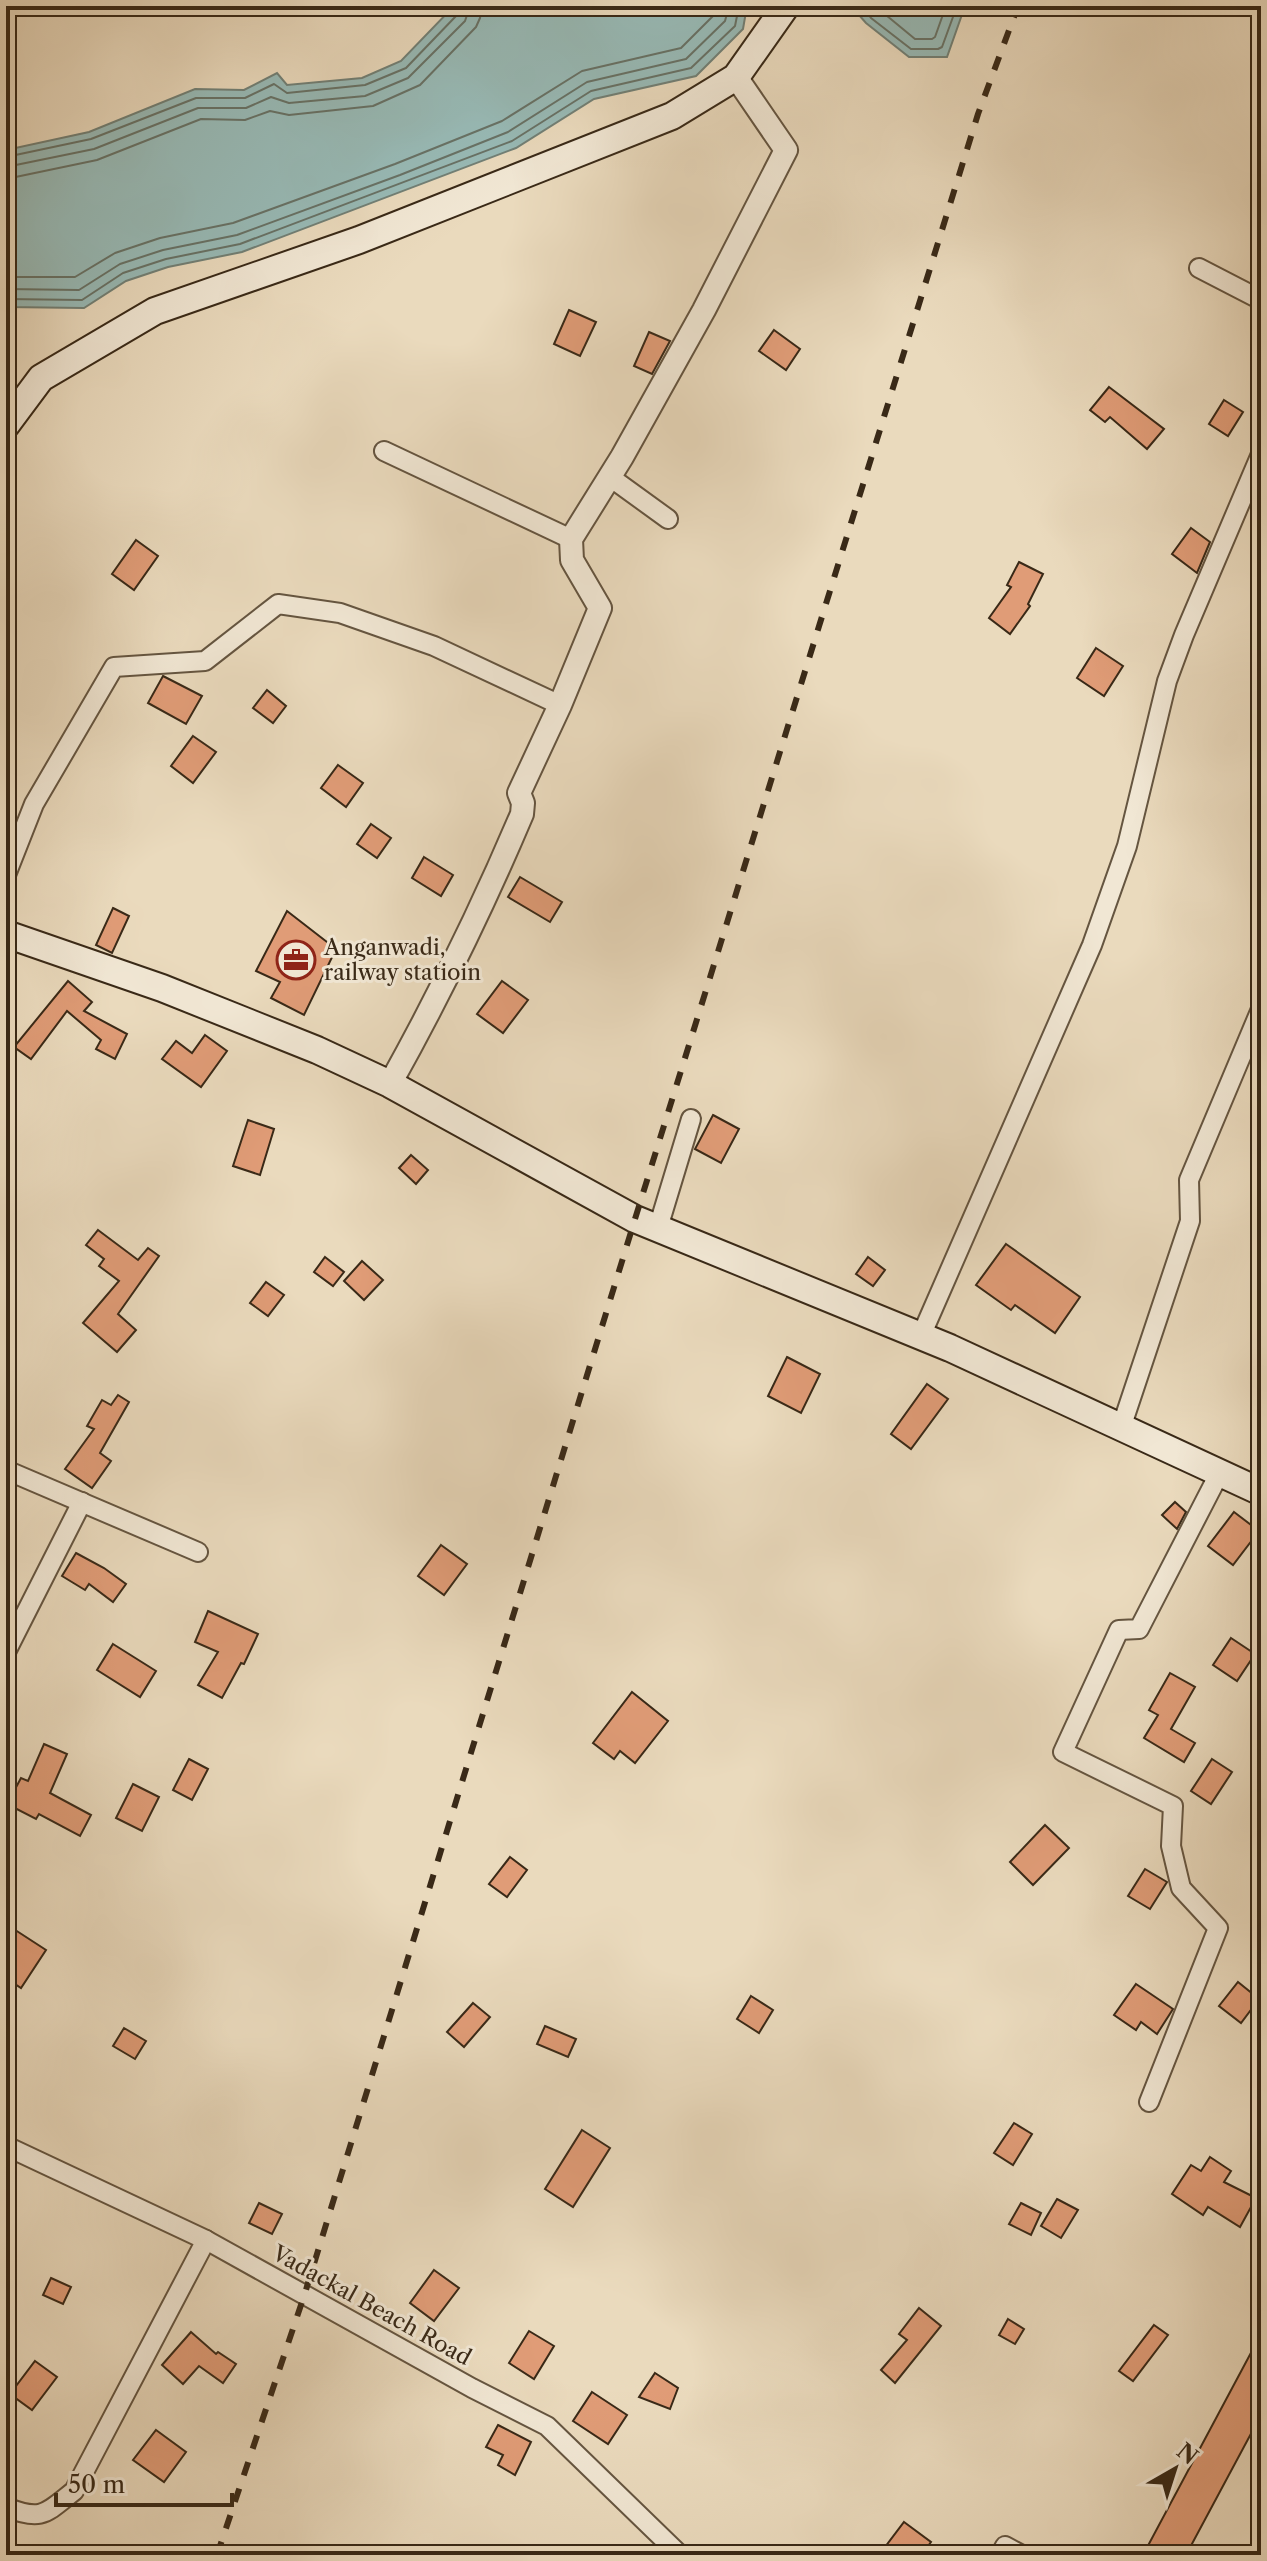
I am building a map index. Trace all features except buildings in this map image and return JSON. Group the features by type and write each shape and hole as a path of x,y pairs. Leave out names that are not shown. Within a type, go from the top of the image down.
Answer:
{"main road":[{"path":"6,425 41,378 155,311 359,240 672,116 736,77 786,6"},
{"path":"6,934 162,988 317,1050 390,1084 635,1219 921,1336 1261,1492"}],"street":[{"path":"390,1084 424,1024 488,894 522,814 523,803 519,793 600,608 572,560 571,539 610,477 704,310 786,150 736,77"},
{"path":"1199,268 1261,300"},
{"path":"384,451 571,539"},
{"path":"921,1336 1092,945 1127,846 1167,681 1261,454"},
{"path":"610,477 668,519"},
{"path":"6,875 34,804 114,667 205,661 278,604 340,613 434,646 560,705"},
{"path":"1121,1428 1190,1221 1189,1180 1261,1009"},
{"path":"658,1228 691,1119"},
{"path":"6,1470 198,1552"},
{"path":"1149,2102 1218,1928 1181,1888 1171,1846 1173,1806 1063,1752 1119,1630 1139,1629 1220,1472"},
{"path":"6,1652 82,1502"},
{"name":"Vadackal Beach Road","path":"6,2146 206,2240 472,2388 547,2426 680,2555"},
{"path":"6,2507 27,2516 46,2513 74,2491 206,2240"},
{"path":"1000,2555 1005,2546 1022,2555"}],"water":[{"path":"454,6 747,6 743,29 696,76 594,99 516,148 242,252 168,267 126,281 84,308 6,307 6,150 89,132 195,89 244,90 277,73 287,85 362,78 401,61"},
{"path":"851,6 965,6 947,57 909,57 866,23"}],"railway":[{"path":"217,2555 305,2293 978,114 1018,6"}],"place":[{"name":"Anganwadi, railway statioin","path":"296,960"}]}
